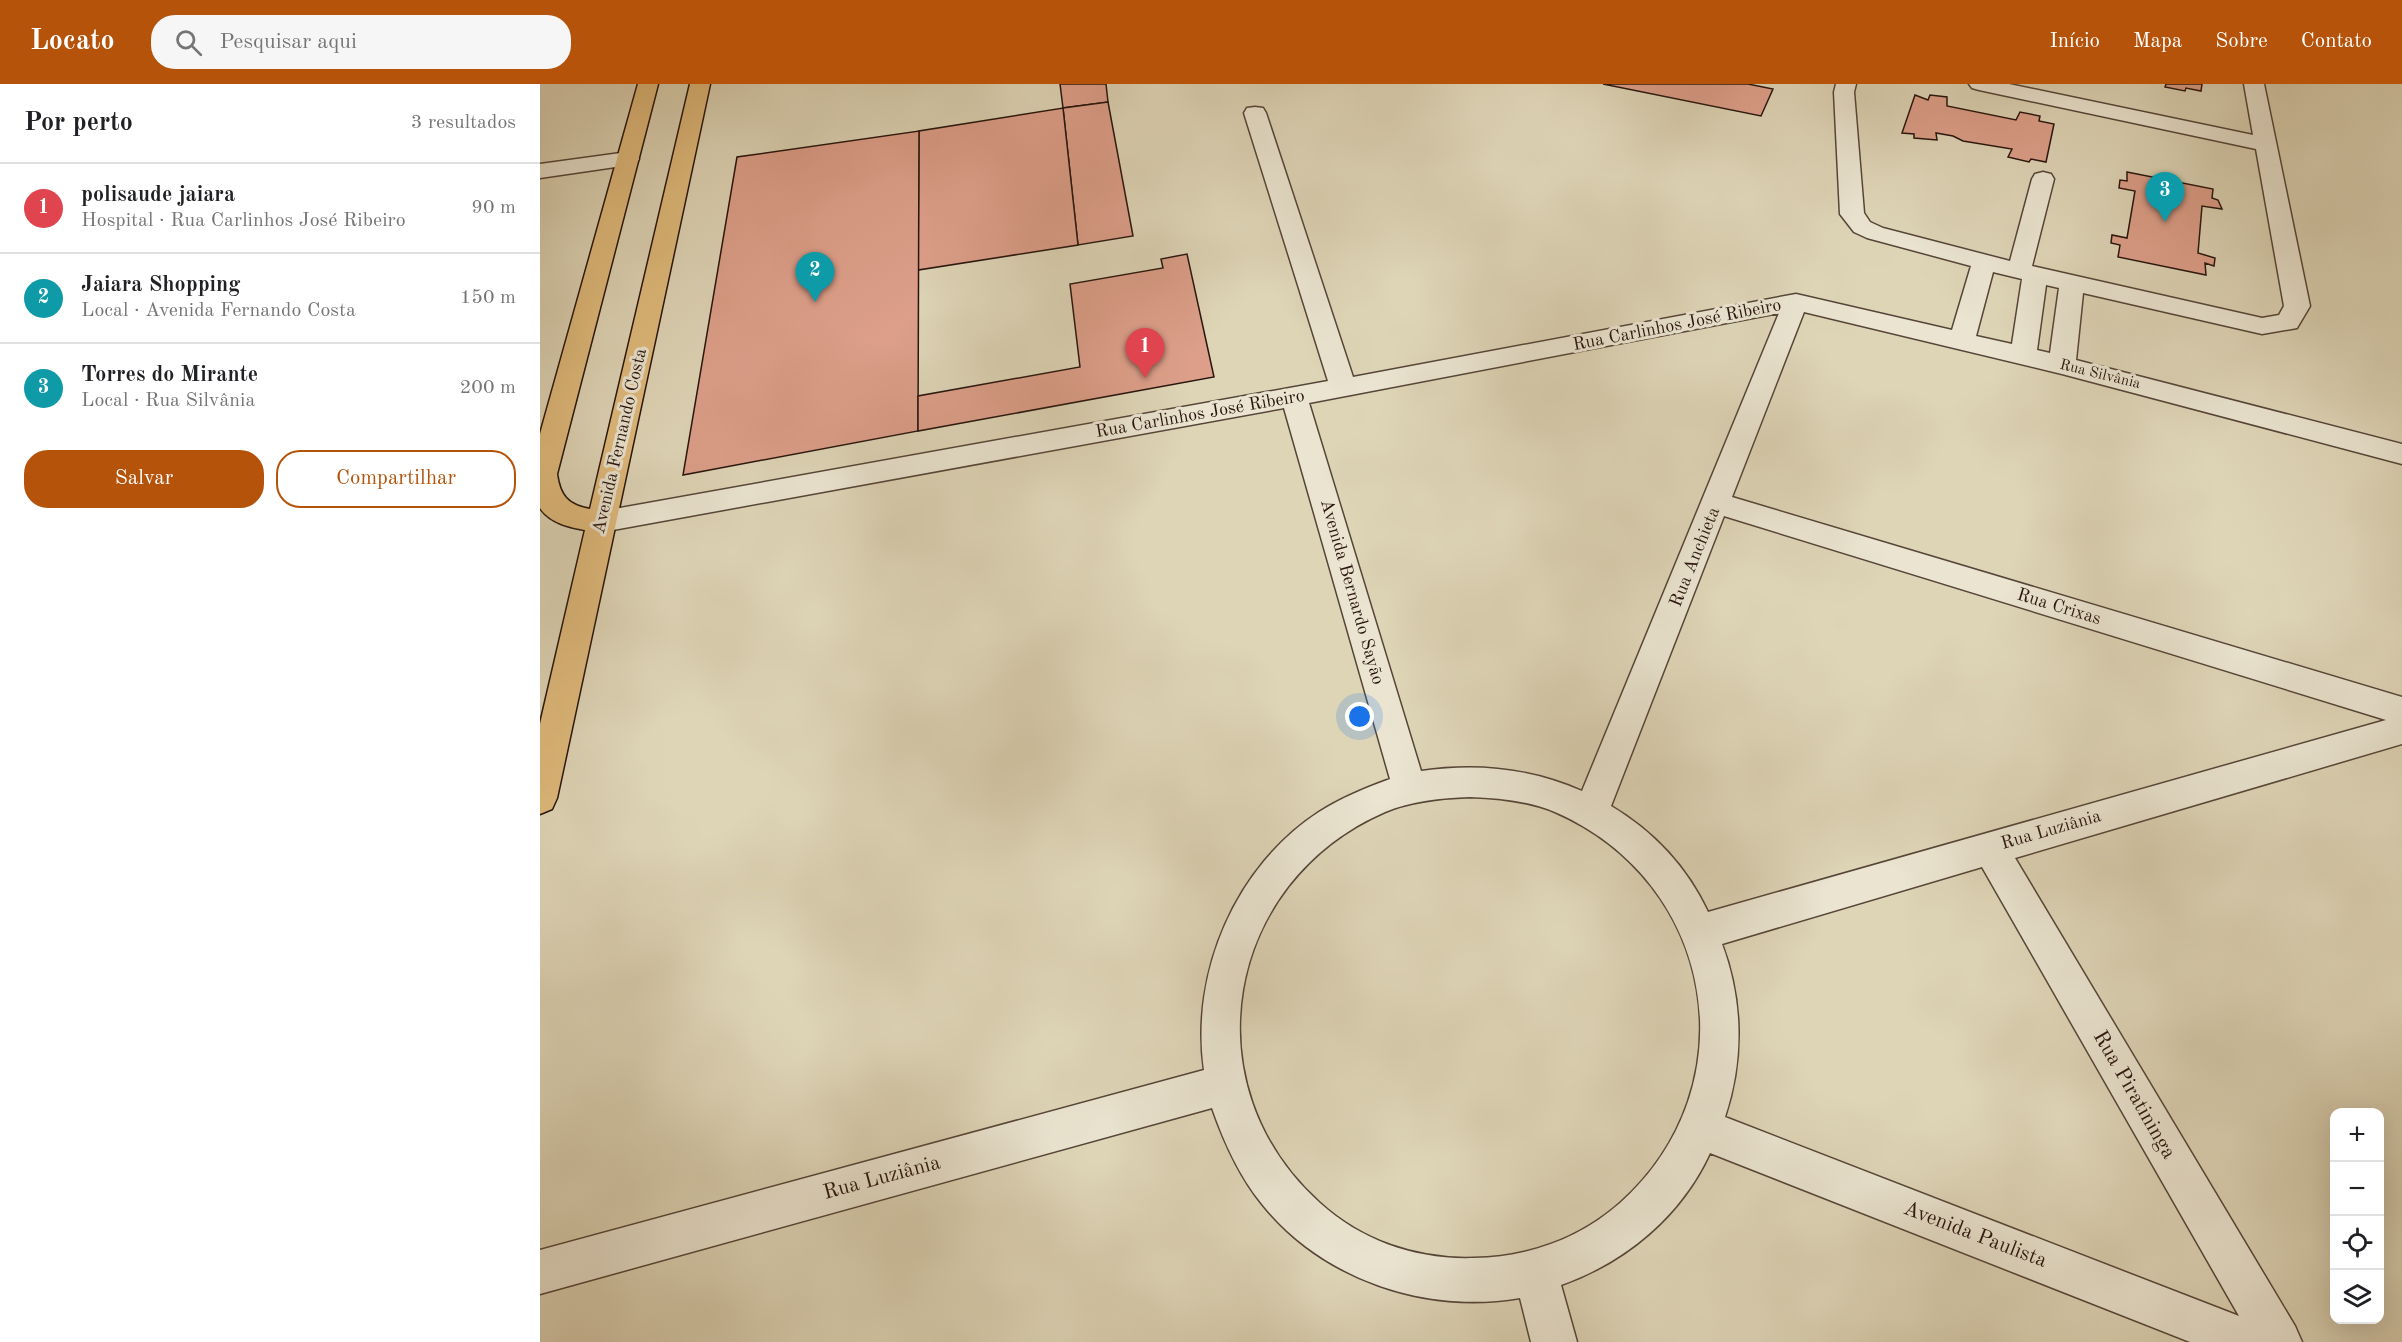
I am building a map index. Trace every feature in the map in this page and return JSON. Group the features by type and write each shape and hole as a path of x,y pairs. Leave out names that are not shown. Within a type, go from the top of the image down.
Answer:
{"main road":[{"path":"602,521 572,516 560,511 549,501 542,479 648,84"},
{"name":"Avenida Fernando Costa","path":"540,798 700,84"}],"street":[{"path":"1846,84 1844,92 1852,214 1862,227 1875,233 2027,273 2262,326 2289,322 2297,306 2254,84"},
{"path":"1979,84 2265,144"},
{"path":"1255,113 1342,388"},
{"path":"540,171 628,159"},
{"path":"2023,357 2027,273 2043,179"},
{"path":"1962,342 1984,262"},
{"path":"2062,365 2072,284"},
{"name":"Rua Carlinhos José Ribeiro","path":"602,521 1294,397 1796,302"},
{"name":"Rua Silvânia","path":"1796,302 2062,365 2402,454"},
{"name":"Rua Anchieta","path":"1591,811 1717,503 1796,302"},
{"name":"Avenida Bernardo Sayão","path":"1294,397 1409,787"},
{"name":"Rua Crixas","path":"1717,503 2402,711"},
{"name":"Rua Luziânia","path":"1700,932 2402,730"},
{"path":"1470,780 1532,788 1591,811 1635,842 1672,883 1700,932 1718,995 1719,1062 1702,1129 1663,1193 1607,1243 1536,1275 1453,1283 1372,1264 1303,1220 1252,1157 1225,1084 1221,1001 1243,925 1284,861 1342,814 1409,787 1470,780"},
{"name":"Rua Piratininga","path":"1990,848 2279,1342"},
{"name":"Rua Luziânia","path":"540,1272 1225,1084"},
{"name":"Avenida Paulista","path":"1702,1129 2248,1342"},
{"path":"1536,1275 1554,1342"}],"building":[{"path":"1060,84 1106,84 1108,102 1063,108"},
{"path":"1603,84 1748,84 1773,89 1761,116"},
{"path":"2166,84 2202,84 2201,91 2186,88 2185,91 2165,87"},
{"path":"1915,95 1928,100 1930,95 1947,97 1947,106 2016,120 2020,112 2040,116 2039,121 2054,124 2046,162 2031,159 2029,162 2008,157 2012,149 1963,141 1953,136 1936,133 1937,140 1914,138 1914,134 1902,133"},
{"path":"1108,102 1133,236 1078,245 1063,108"},
{"path":"1063,108 1078,245 918,270 919,131"},
{"path":"919,131 918,431 683,475 737,157"},
{"path":"2127,172 2213,189 2212,198 2218,200 2222,209 2202,206 2198,253 2215,258 2214,266 2205,263 2206,275 2118,257 2120,245 2111,243 2112,235 2127,238 2135,191 2119,188 2120,180 2127,181"},
{"path":"1187,254 1214,377 918,431 918,396 1080,367 1070,284 1163,268 1161,259"}],"place":[{"name":"Torres do Mirante","path":"2165,222"},
{"name":"Jaiara Shopping","path":"815,302"},
{"name":"polisaude jaiara","path":"1145,378"}]}
